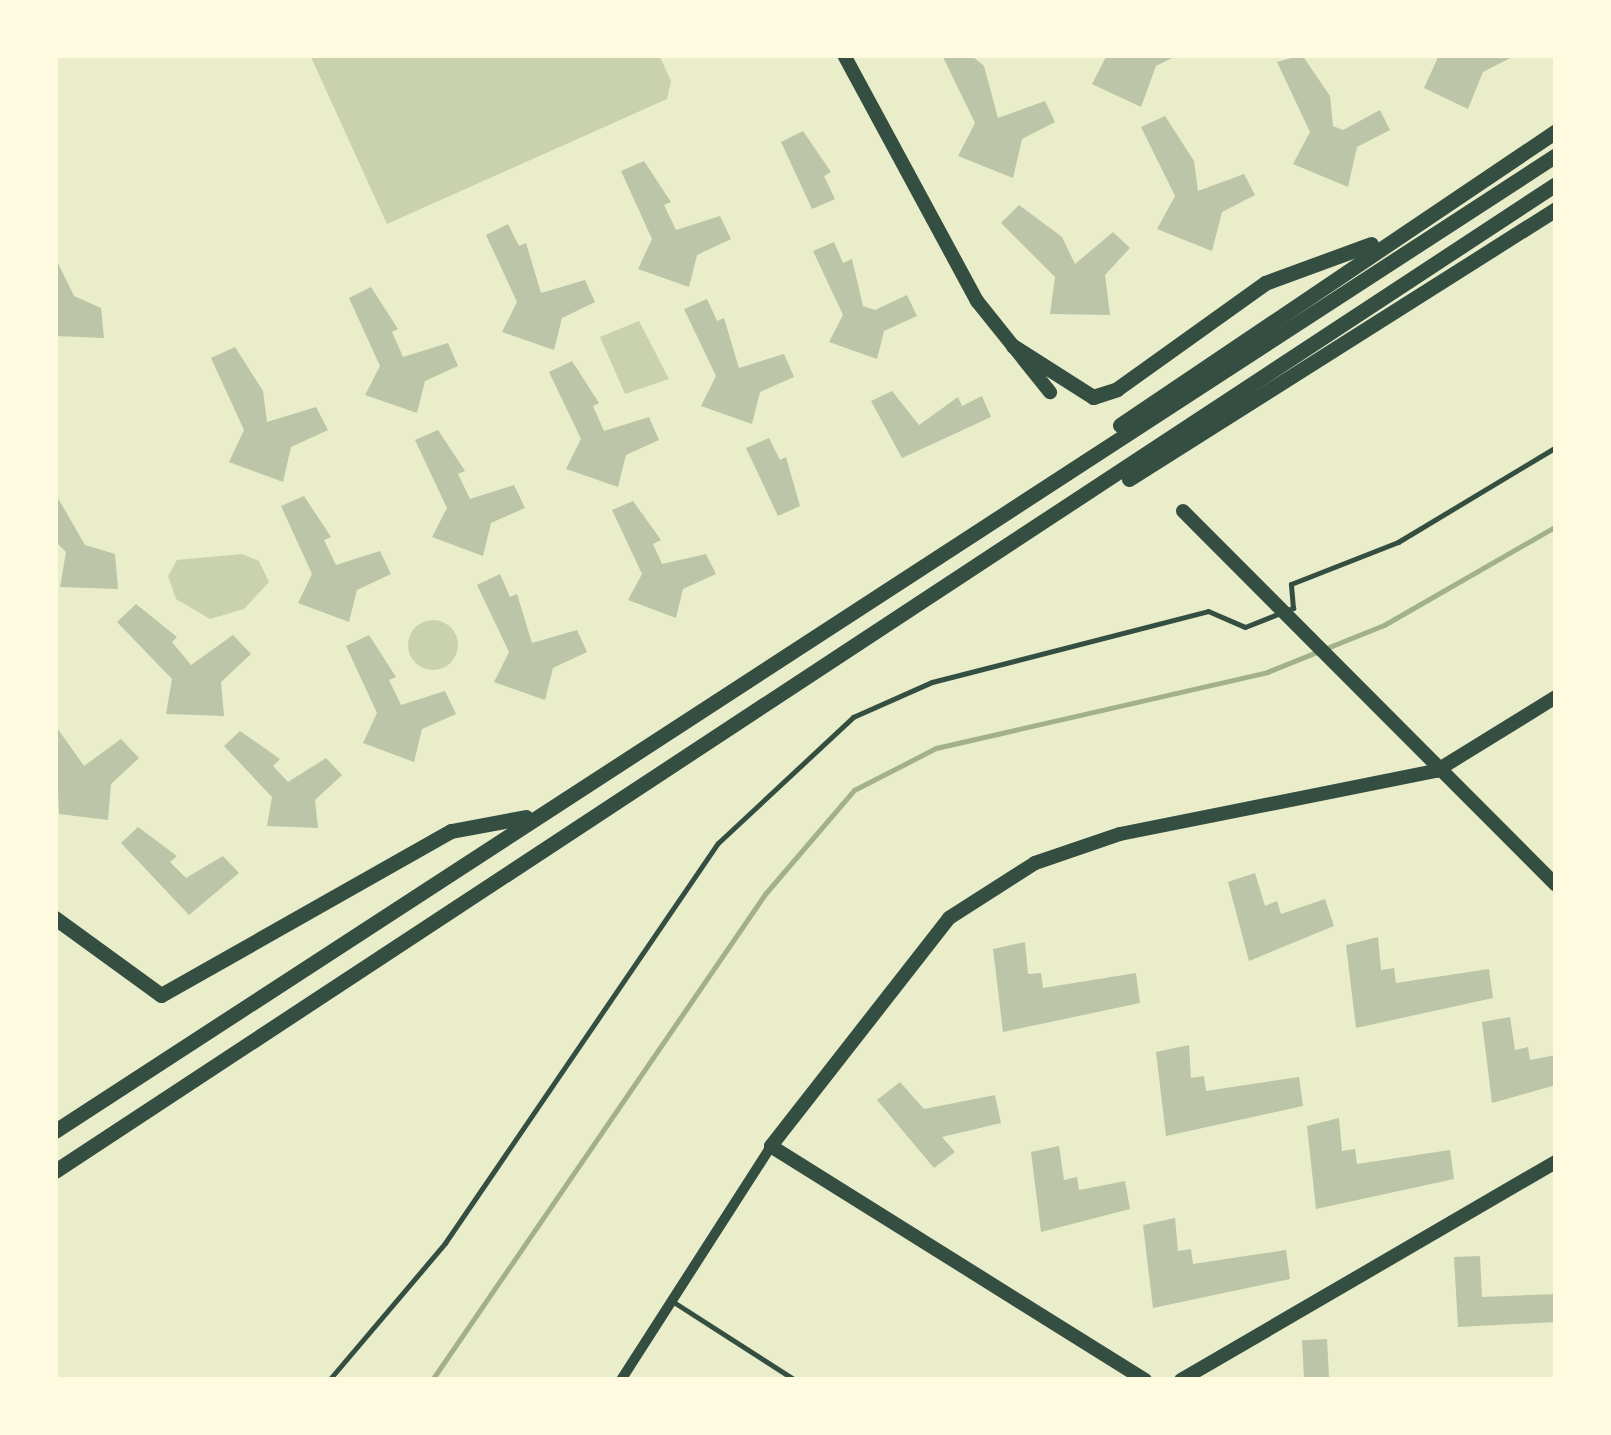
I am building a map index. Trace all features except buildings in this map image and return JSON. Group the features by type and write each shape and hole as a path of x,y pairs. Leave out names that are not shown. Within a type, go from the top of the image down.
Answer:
{"main road":[{"path":"1005,509 1398,234 1556,131"},
{"path":"55,1130 1556,154"},
{"path":"55,1171 1025,537 1556,184"},
{"path":"1025,537 1556,209"},
{"path":"1013,346 1093,397 1265,283 1398,234"},
{"path":"55,918 161,995 451,830 533,816"}],"street":[{"path":"844,55 977,301 1050,392"},
{"path":"1183,511 1347,684 1556,884"},
{"path":"621,1380 771,1146 949,918 1035,864 1120,834 1436,770 1556,697"},
{"path":"771,1146 1145,1380"},
{"path":"1181,1380 1556,1162"}],"lane":[{"path":"329,1380 445,1243 718,843 853,717 932,682 1208,611 1245,628 1293,608 1291,584 1398,542 1556,447"},
{"path":"672,1301 795,1380"}],"green space":[{"path":"310,55 659,55 671,81 667,99 387,224"},
{"path":"639,321 669,379 625,394 600,337"},
{"path":"242,554 259,561 269,582 244,609 210,619 176,599 168,576 177,560"},
{"path":"433,620 451,627 458,645 451,663 433,670 415,663 408,645 415,627"}],"waterway":[{"path":"432,1380 765,894 854,790 936,748 1267,672 1384,625 1556,526"}]}
